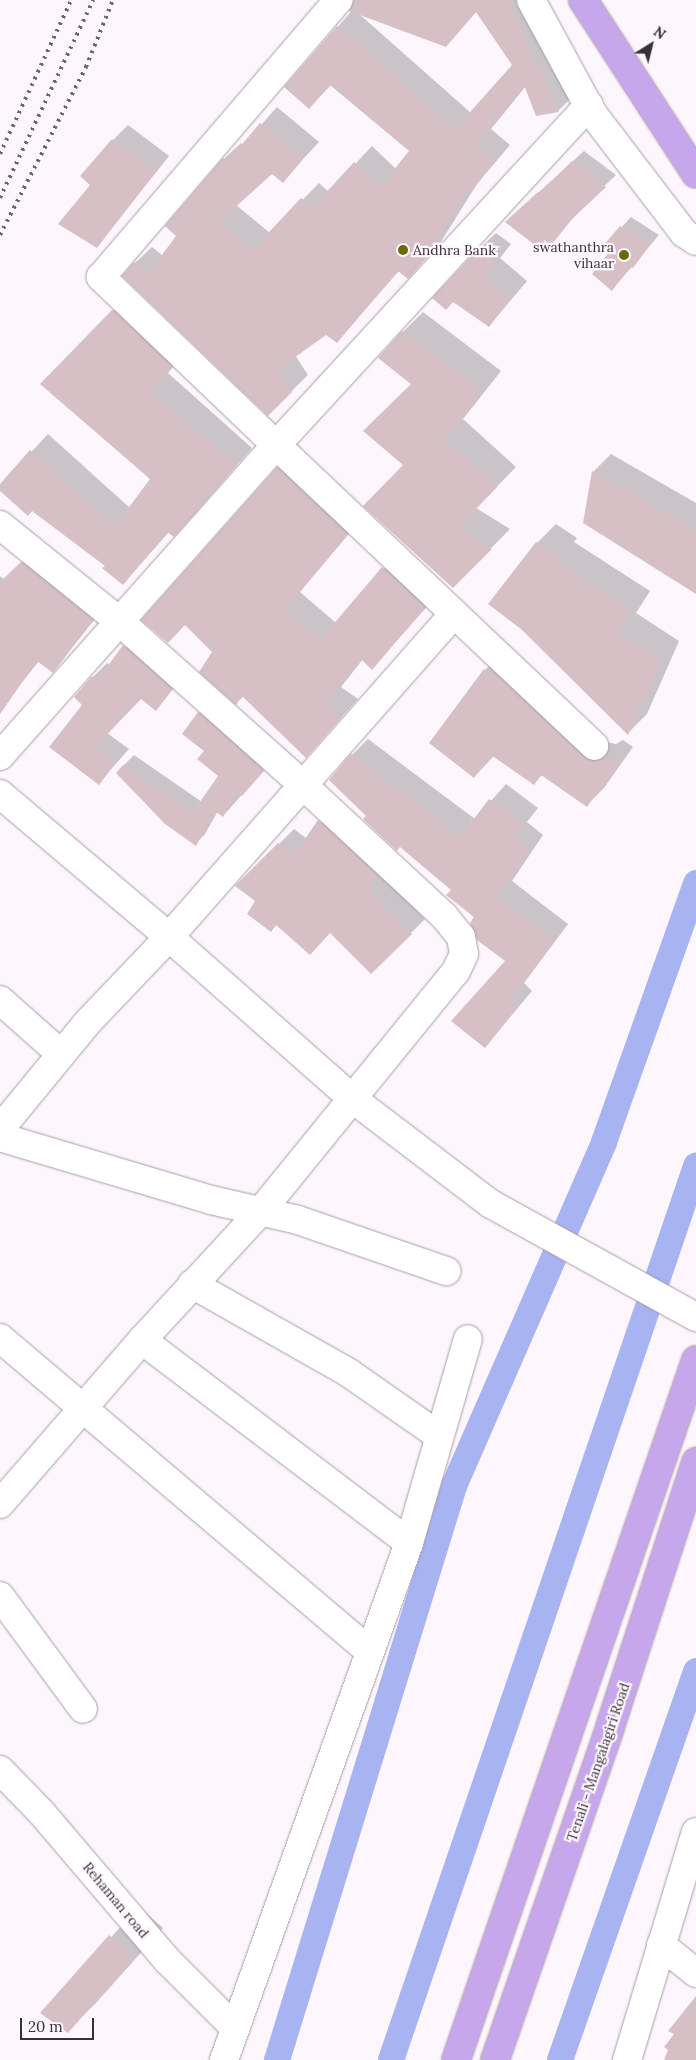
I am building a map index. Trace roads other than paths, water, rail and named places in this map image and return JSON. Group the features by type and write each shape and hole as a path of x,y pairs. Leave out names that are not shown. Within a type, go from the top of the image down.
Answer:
{"main road":[{"path":"583,0 696,174"},
{"path":"456,2060 696,1360"},
{"name":"Tenali - Mangalagiri Road","path":"495,2060 610,1727 696,1462"}],"street":[{"path":"338,0 101,277 454,615 594,746"},
{"path":"530,0 589,105 684,232 696,241"},
{"path":"0,756 276,445 589,105"},
{"path":"0,525 119,621 304,786 444,916 461,938 464,954 456,971 260,1212 142,1340 0,1504"},
{"path":"0,1129 61,1054 169,937 454,615"},
{"path":"0,794 169,937 353,1099 491,1204 689,1314"},
{"path":"0,1000 61,1054"},
{"path":"0,1137 260,1212 298,1220 446,1271"},
{"path":"192,1284 349,1373 438,1435"},
{"path":"0,1338 82,1411 370,1652"},
{"path":"224,2060 409,1543 438,1435 468,1339"},
{"path":"142,1340 409,1543"},
{"path":"0,1596 83,1709"},
{"name":"Rehaman road","path":"0,1770 41,1812 168,1961 235,2028"},
{"path":"627,2060 696,1832"},
{"path":"661,1945 696,1973"}],"waterway":[{"path":"277,2060 454,1486 604,1142 696,883"},
{"path":"391,2060 696,1166"},
{"path":"560,2060 696,1671"}],"railway":[{"path":"0,154 71,0"},
{"path":"0,198 93,0"},
{"path":"0,235 86,67 113,0"}],"place":[{"name":"Andhra Bank","path":"403,250"},
{"name":"swathanthra vihaar","path":"624,255"}]}
